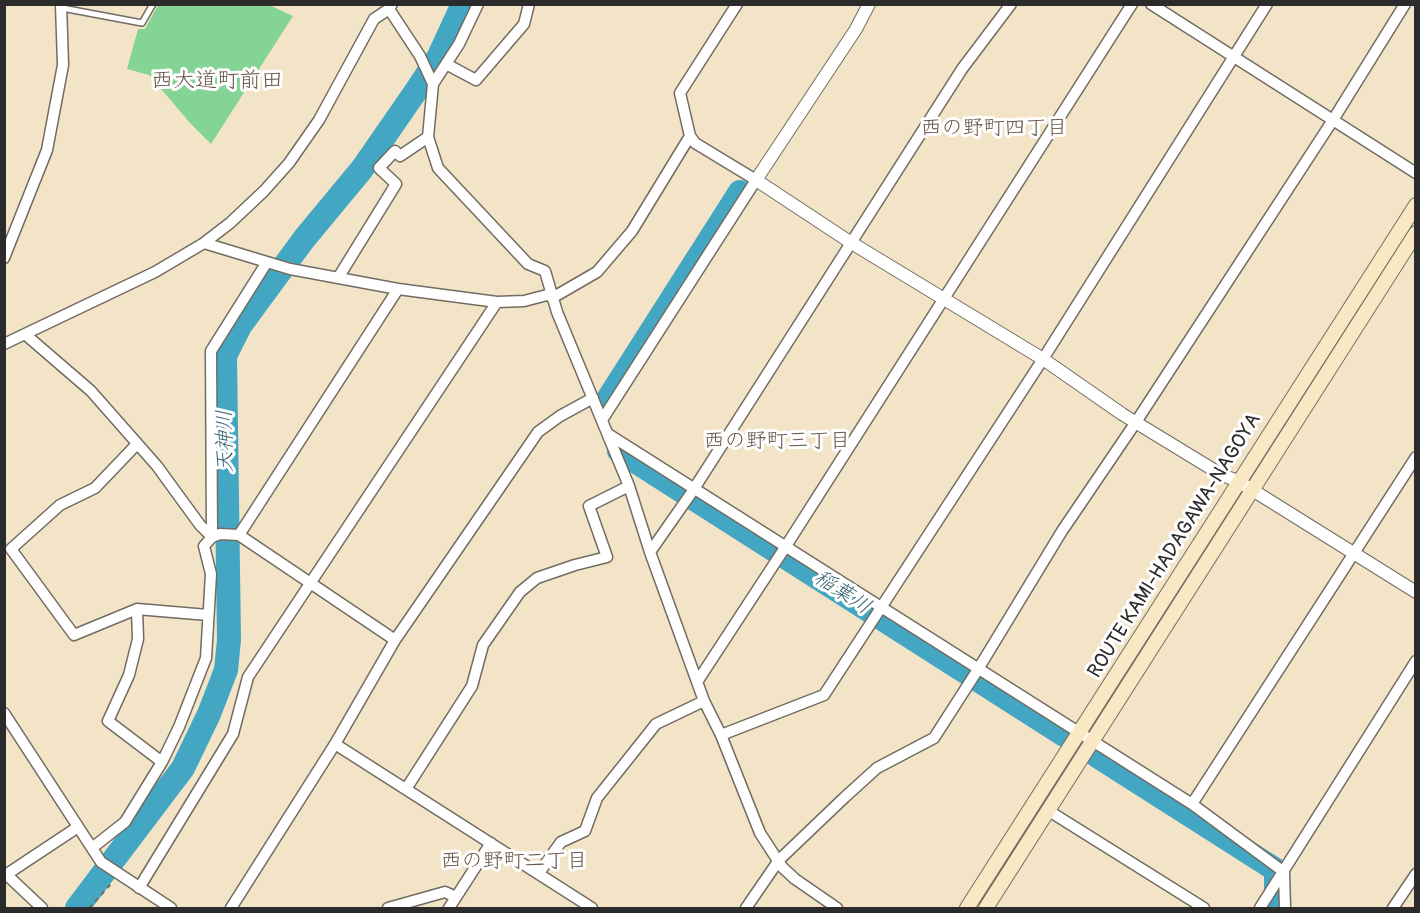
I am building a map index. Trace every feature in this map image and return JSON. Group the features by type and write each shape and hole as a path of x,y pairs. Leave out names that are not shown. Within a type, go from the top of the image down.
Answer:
{"main road":[{"name":"ROUTE KAMI-HADAGAWA-NAGOYA","path":"967,909 1416,205"},
{"name":"ROUTE KAMI-HADAGAWA-NAGOYA","path":"986,909 1416,233"}],"street":[{"path":"478,4 459,44 433,84 428,137 438,168 528,264 545,271 552,296 629,486 650,552 704,701 721,735 760,833 782,867 837,909"},
{"path":"446,64 476,80 524,24 529,4"},
{"path":"737,4 680,93 690,136 694,143 756,180 850,242 1043,359 1136,422 1222,475 1252,490 1416,592"},
{"path":"602,420 870,4"},
{"path":"650,552 691,494 962,69 1011,4"},
{"path":"697,682 786,547 1132,4"},
{"path":"1151,4 1416,173"},
{"path":"721,735 824,695 1043,359 1268,4"},
{"path":"746,909 779,860 877,768 934,738 978,671 1062,531 1333,120 1405,4"},
{"path":"4,258 47,150 63,65 62,6"},
{"path":"4,344 155,272 204,243 230,223 289,163 319,120 374,19 391,7 420,56 433,84"},
{"path":"204,243 290,269 398,289 497,302 524,301 552,296 597,272 632,231 690,136"},
{"path":"338,278 396,184 379,168 395,151 400,156 428,137"},
{"path":"92,848 125,822 162,762 179,727 206,658 211,574 204,546 216,535 211,351 268,262"},
{"path":"238,535 398,289"},
{"path":"139,888 233,734 248,677 497,302"},
{"path":"26,335 91,391 157,466 200,525 216,535 238,535 395,640"},
{"path":"231,909 335,744 395,640 538,432 593,398"},
{"path":"608,434 691,494 786,547 978,671 1093,740 1192,804 1282,874 1285,909"},
{"path":"137,444 95,488 60,505 10,549 74,635 137,609 208,615"},
{"path":"1192,804 1416,457"},
{"path":"406,789 472,686 483,645 520,592 537,578 575,564 607,557 589,506 629,486"},
{"path":"137,609 138,639 129,675 108,722 162,762"},
{"path":"1260,909 1416,661"},
{"path":"538,873 561,842 585,831 597,798 656,724 704,701"},
{"path":"4,713 101,862 171,909"},
{"path":"335,744 538,873 587,907"},
{"path":"1049,811 1204,909"},
{"path":"42,909 6,875 78,827"},
{"path":"449,909 491,843"},
{"path":"1393,909 1416,874"},
{"path":"388,909 445,892 456,897"}],"lane":[{"path":"62,6 142,24 153,4"}],"path":[{"path":"89,909 119,874"}],"green space":[{"path":"158,5 269,5 293,16 211,144 149,75 127,69 138,29 145,29"}],"waterway":[{"name":"天神川","path":"77,908 183,768 209,714 226,670 229,640 225,356 240,326 304,239 362,169 416,91 438,58 463,4"},
{"name":"稲葉川","path":"603,407 740,192"},
{"name":"稲葉川","path":"619,451 1064,735"},
{"name":"稲葉川","path":"1097,756 1276,870 1276,908"}],"district":[{"name":"西大道町前田","path":"217,81"},
{"name":"西の野町四丁目","path":"994,129"},
{"name":"西の野町三丁目","path":"777,442"},
{"name":"西の野町二丁目","path":"514,862"}]}
